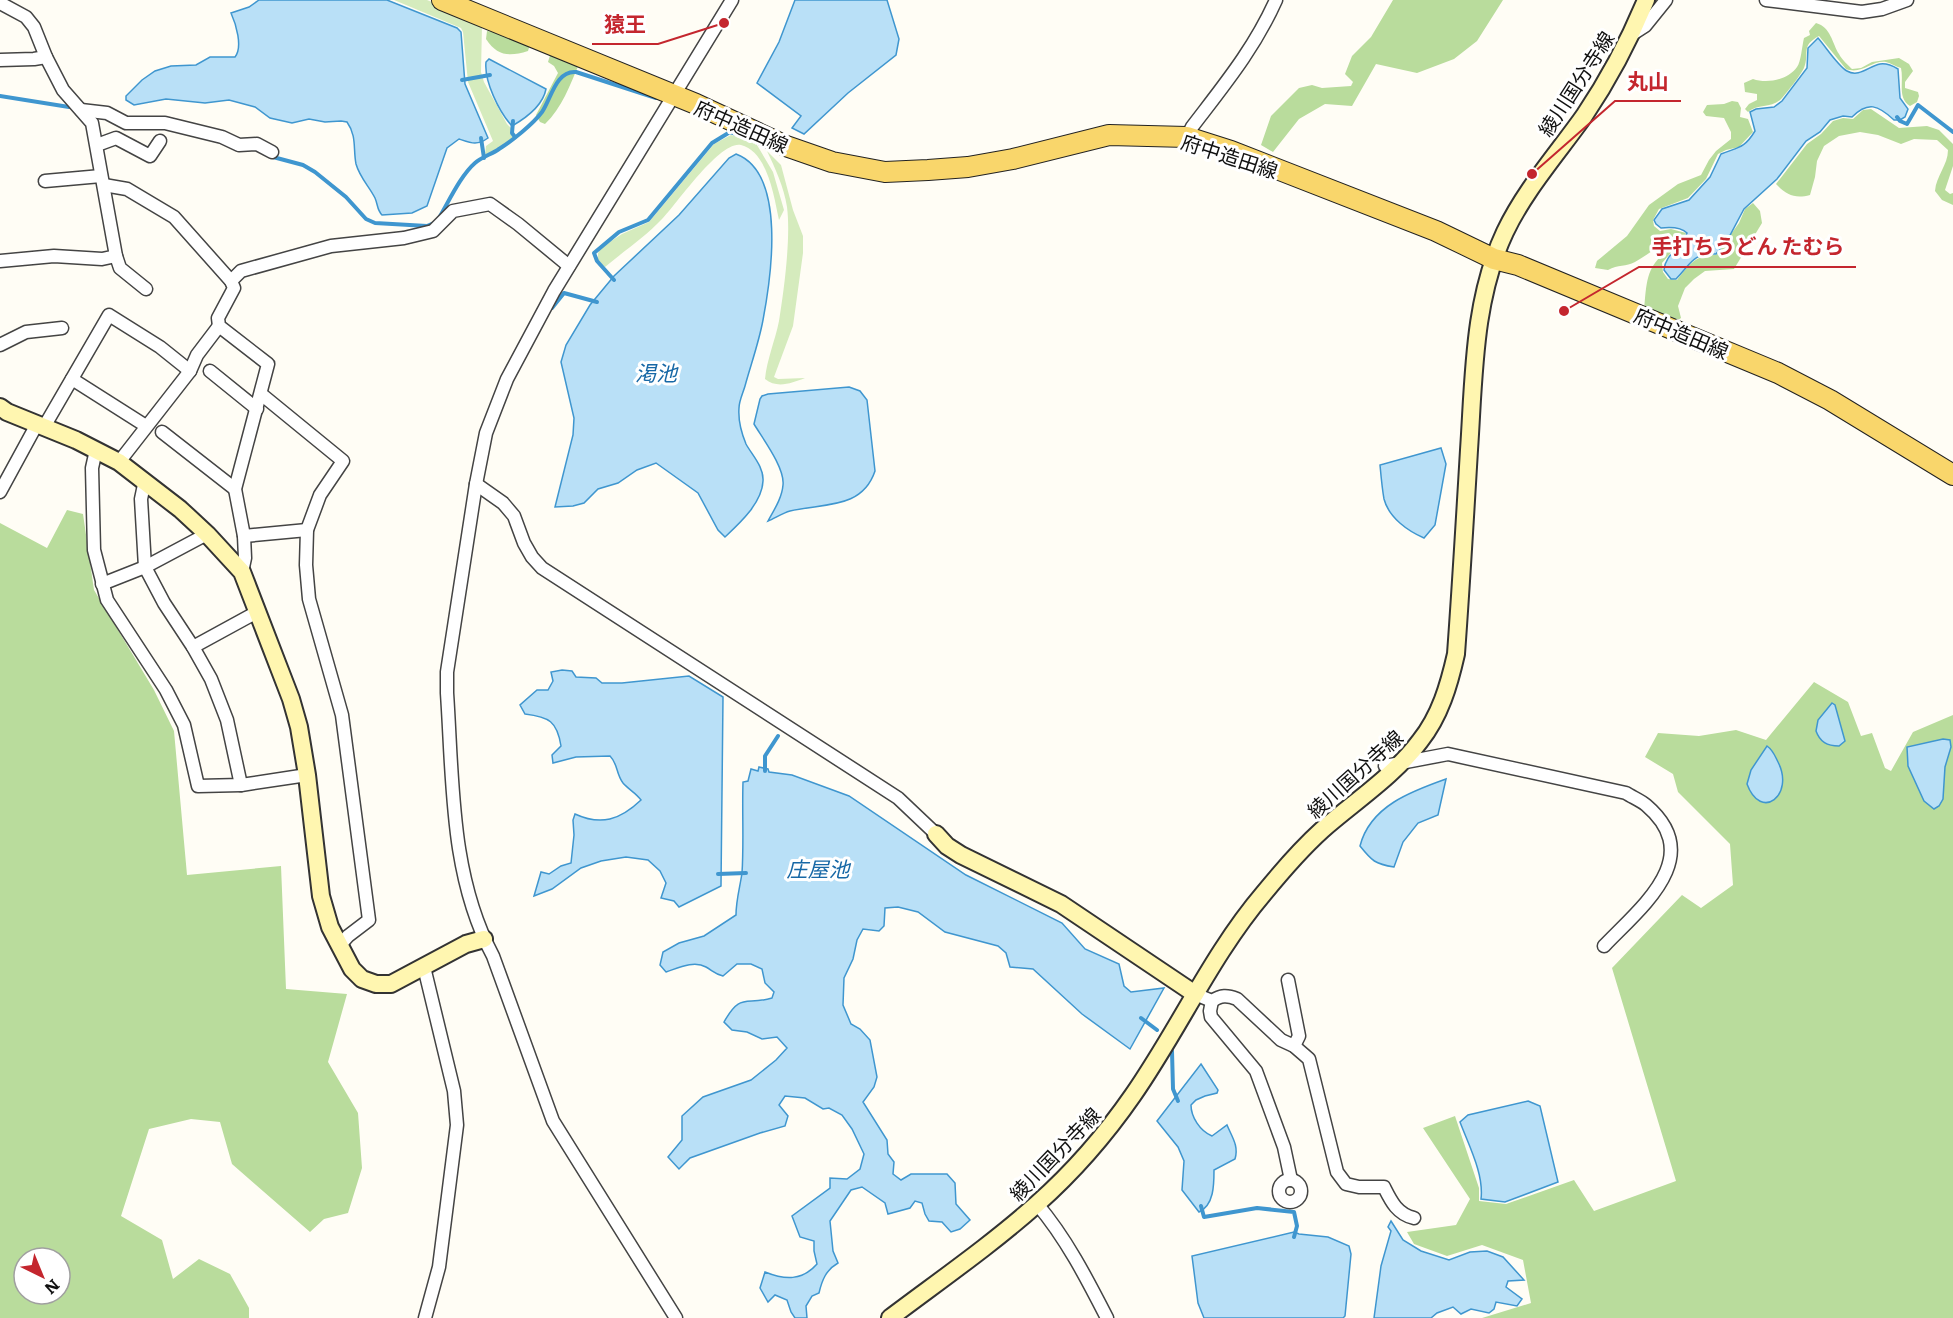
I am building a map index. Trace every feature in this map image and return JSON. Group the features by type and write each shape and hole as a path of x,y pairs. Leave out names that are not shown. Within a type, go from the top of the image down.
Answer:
{"main road":[{"name":"府中造田線","path":"442,0 477,7 786,146 832,162 885,171 968,167 1013,159 1109,135 1187,137 1231,151 1436,231 1494,259 1518,265 1779,373 1830,400 1953,475"},
{"name":"綾川国分寺線","path":"890,1318 990,1243 1037,1204 1071,1170 1133,1096 1164,1049 1228,940 1261,896 1289,863 1321,831 1420,742 1431,725 1450,682 1456,654 1474,375 1482,297 1504,233 1518,208 1611,74 1646,0"},
{"path":"0,407 119,462 145,480 207,534 242,572 291,699 299,727 321,896 330,927 352,969 362,979 376,984 391,984 466,944 484,939"},
{"path":"936,834 947,846 961,855 1061,904 1195,994"}],"street":[{"path":"676,1318 557,1128 493,956 484,939 461,866 456,826 447,672 486,433 507,379 569,266 732,0"},
{"path":"1187,137 1192,127 1243,61 1263,29 1276,0"},
{"path":"1631,35 1645,27 1666,0"},
{"path":"1766,0 1862,12 1882,9 1907,0"},
{"path":"0,3 26,17 34,27 63,90 93,123 116,256 120,268 146,289"},
{"path":"0,60 46,57"},
{"path":"81,110 107,113 126,123 165,123 222,137 239,145 257,144 272,152"},
{"path":"97,145 116,138 150,156 160,141"},
{"path":"45,181 103,180 127,189 174,217 231,281 234,288 218,318 219,326 197,355 190,371 119,462"},
{"path":"231,281 241,271 331,246 404,238 433,231 453,211 490,204 569,266"},
{"path":"0,261 54,256 102,259 116,256"},
{"path":"0,492 72,379 109,315 160,347 190,371"},
{"path":"219,326 268,364 235,489 244,536 245,558 242,572"},
{"path":"0,345 26,332 62,328"},
{"path":"210,371 257,409"},
{"path":"72,379 146,426"},
{"path":"261,394 343,461 320,495 307,530 306,565 309,599 342,715 369,920 340,945"},
{"path":"162,432 235,489"},
{"path":"96,450 92,468 94,550 102,584 107,600 166,690 184,725 198,786 241,784 307,775"},
{"path":"145,480 141,499 145,567 164,603 211,679 227,720 241,784"},
{"path":"476,484 503,503 514,516 524,543 542,568 898,798 936,834"},
{"path":"244,536 307,530"},
{"path":"102,584 145,567 207,534"},
{"path":"193,647 257,612"},
{"path":"1392,765 1448,754 1626,793 1646,805 1664,826 1670,838 1671,860 1665,878 1604,946"},
{"path":"424,967 454,1091 457,1125 439,1267 425,1318"},
{"path":"1288,980 1299,1036 1294,1046"},
{"path":"1195,994 1212,1001"},
{"path":"1291,1180 1284,1147 1256,1071 1211,1017 1212,1001 1219,996 1237,999 1281,1040 1294,1046 1309,1059 1338,1172 1346,1184 1359,1187 1384,1187 1394,1206 1413,1218"},
{"path":"1037,1204 1048,1216 1083,1272 1107,1318"}],"green space":[{"path":"394,0 427,0 476,20 482,25 481,72 484,82 511,128 510,133 513,137 505,144 485,155 486,146 493,141 468,82 461,28"},
{"path":"1393,0 1503,0 1477,41 1454,59 1417,73 1376,64 1352,106 1325,104 1299,119 1273,152 1261,145 1271,116 1299,88 1312,85 1322,88 1351,86 1353,82 1345,74 1352,56 1371,37"},
{"path":"1816,23 1825,28 1840,56 1852,69 1861,68 1872,62 1899,58 1909,64 1913,71 1905,82 1905,88 1918,92 1917,102 1910,106 1904,99 1901,68 1881,62 1857,70 1846,69 1819,36 1809,43 1804,68 1782,98 1774,104 1748,112 1745,109 1757,100 1757,94 1745,92 1744,83 1753,79 1777,80 1793,71 1800,61 1804,38 1810,35 1809,31"},
{"path":"487,31 506,34 530,44 528,51 515,54 499,52 486,39"},
{"path":"551,52 579,64 561,104 545,124 540,122 536,115 558,73 548,62"},
{"path":"1738,102 1741,108 1740,117 1748,119 1753,132 1739,147 1718,154 1706,179 1688,198 1659,209 1653,220 1654,226 1660,231 1671,229 1686,233 1684,238 1662,263 1663,272 1668,279 1677,280 1698,259 1716,255 1739,223 1745,209 1753,203 1760,211 1762,223 1734,269 1705,271 1685,288 1678,306 1681,318 1672,324 1644,312 1645,298 1651,270 1661,256 1681,240 1681,234 1632,264 1608,270 1595,268 1597,261 1627,236 1649,205 1678,184 1701,175 1716,151 1731,139 1731,132 1724,118 1706,116 1703,112 1707,105"},
{"path":"1871,109 1899,128 1927,126 1939,130 1953,144 1953,166 1945,190 1950,194 1953,193 1953,205 1942,200 1935,191 1948,150 1937,140 1914,139 1901,144 1878,135 1860,132 1839,136 1824,146 1817,161 1810,195 1800,197 1791,195 1776,184 1807,144 1833,121 1843,118 1853,119 1863,110"},
{"path":"731,135 757,145 773,172 784,210 779,220 772,188 758,156 741,145 732,146 710,163 662,219 642,238 605,267 598,260 598,253 602,247 622,234 649,222 714,144"},
{"path":"767,151 781,165 793,210 803,236 803,253 793,326 774,377 778,379 805,378 785,384 774,384 765,379 779,321 788,249 788,220 784,192"},
{"path":"67,510 83,514 94,590 154,690 174,731 187,875 281,866 286,989 347,994 328,1062 358,1113 362,1168 348,1213 324,1219 310,1232 232,1164 220,1122 191,1119 149,1129 121,1216 162,1240 173,1279 199,1259 230,1274 249,1308 249,1318 0,1318 0,523 47,548"},
{"path":"1814,682 1848,702 1861,736 1872,733 1885,768 1891,771 1913,732 1953,715 1953,1318 1482,1318 1531,1303 1523,1260 1482,1245 1447,1256 1414,1244 1407,1232 1456,1225 1470,1199 1423,1128 1455,1116 1479,1188 1479,1201 1506,1204 1574,1180 1594,1211 1676,1181 1612,968 1682,895 1701,908 1733,885 1730,844 1678,792 1673,774 1645,757 1658,733 1699,736 1736,730 1766,740","holes":["1951,747 1943,783 1907,748"]}],"water":[{"path":"259,0 387,0 457,28 461,32 465,84 488,138 474,143 459,139 447,148 427,206 412,213 382,215 356,164 353,137 347,122 309,119 292,123 270,118 255,107 229,100 205,103 166,99 134,105 126,100 126,96 142,80 155,71 171,66 196,65 210,57 235,57 239,42 231,13 249,7"},
{"path":"795,0 887,0 899,39 896,55 848,93 804,134 792,128 801,116 757,83 779,42"},
{"path":"1818,38 1840,65 1851,73 1882,64 1898,69 1900,98 1908,109 1905,117 1894,120 1878,108 1868,107 1852,117 1843,116 1830,120 1820,132 1806,141 1777,179 1744,209 1728,239 1716,254 1702,255 1689,264 1676,279 1671,279 1664,270 1665,264 1687,233 1679,229 1661,228 1654,220 1662,209 1689,200 1710,177 1721,154 1740,147 1747,141 1755,131 1750,112 1774,107 1782,101 1807,68 1808,48"},
{"path":"489,59 546,89 538,106 512,126 498,105 490,87 486,70 486,62"},
{"name":"渇池","path":"736,154 752,165 763,182 772,228 769,279 763,320 739,408 739,422 746,444 760,466 763,476 759,497 749,512 725,537 718,530 698,493 656,463 637,470 618,483 598,489 584,503 555,507 573,435 574,418 561,362 566,345 590,305 614,276 679,215 729,158"},
{"path":"849,387 860,391 867,400 875,471 869,484 851,499 840,503 790,511 768,521 781,495 783,478 773,454 754,424 760,399 768,394"},
{"path":"1441,448 1446,464 1435,525 1424,538 1406,528 1386,506 1380,465"},
{"path":"572,671 576,677 596,678 602,683 689,676 723,697 721,886 679,907 674,901 661,898 666,883 660,871 648,860 626,857 601,861 581,868 552,889 534,896 541,872 549,874 571,863 575,814 593,820 610,819 625,812 641,800 623,783 610,756 576,757 553,763 552,755 561,746 557,731 546,719 525,714 520,705 537,690 548,690 553,681 551,672"},
{"path":"1832,703 1835,705 1845,741 1839,746 1824,743 1816,731 1818,720"},
{"path":"1943,739 1950,740 1951,747 1945,767 1943,799 1934,809 1924,801 1908,766 1907,747"},
{"path":"1767,746 1778,762 1782,774 1782,785 1774,800 1767,802 1760,801 1753,795 1747,784 1751,770"},
{"name":"庄屋池","path":"759,767 768,769 769,772 792,775 849,796 966,875 1062,923 1085,949 1119,964 1124,986 1131,992 1164,988 1130,1049 1082,1014 1033,969 1010,967 1006,953 998,946 945,932 918,912 898,907 885,908 884,926 879,931 863,929 844,978 843,1005 851,1024 860,1029 870,1040 877,1077 874,1087 863,1102 887,1140 888,1154 894,1162 893,1174 901,1180 911,1174 947,1174 955,1183 956,1204 970,1220 960,1229 951,1232 942,1222 929,1221 922,1203 915,1201 910,1208 888,1214 885,1203 862,1187 851,1190 830,1221 833,1251 838,1263 828,1272 819,1293 812,1296 806,1306 807,1318 795,1318 787,1300 775,1295 768,1302 760,1288 765,1272 779,1277 793,1277 805,1274 817,1264 814,1241 800,1237 792,1216 830,1188 830,1178 847,1179 860,1169 864,1154 852,1129 842,1115 829,1108 823,1109 805,1098 785,1096 779,1105 788,1116 785,1126 690,1158 679,1169 668,1157 682,1140 682,1116 703,1097 751,1080 787,1048 777,1037 762,1039 747,1032 732,1030 724,1022 740,1003 772,998 774,992 765,983 762,969 751,964 737,964 723,976 696,964 666,972 660,965 663,952 679,943 704,936 736,915 742,873 743,782 748,781 751,769 758,771"},
{"path":"1446,779 1438,815 1418,823 1403,842 1394,867 1374,861 1360,846 1373,820 1383,810 1406,795"},
{"path":"1201,1064 1218,1090 1217,1093 1196,1100 1191,1105 1193,1114 1200,1127 1212,1136 1227,1125 1236,1150 1235,1159 1214,1170 1210,1200 1208,1205 1199,1212 1182,1190 1184,1161 1178,1147 1157,1121"},
{"path":"1528,1101 1540,1106 1558,1182 1505,1202 1481,1199 1478,1170 1460,1122 1468,1115"},
{"path":"1391,1221 1403,1240 1421,1251 1449,1260 1470,1252 1487,1251 1503,1257 1524,1280 1508,1281 1506,1287 1522,1299 1517,1306 1496,1302 1494,1309 1489,1313 1471,1309 1461,1314 1453,1307 1431,1318 1374,1318 1381,1266 1391,1231 1388,1227"},
{"path":"1294,1232 1328,1237 1349,1246 1351,1254 1343,1318 1204,1318 1198,1303 1192,1256"}],"waterway":[{"path":"439,218 470,168 510,142 533,122 542,112 559,80 569,73 576,72 656,98"},
{"path":"462,80 490,75"},
{"path":"0,96 69,107"},
{"path":"1897,117 1907,124 1918,105 1953,132"},
{"path":"513,121 512,133 515,137"},
{"path":"614,280 597,261 594,253 619,232 648,220 712,143 730,132 746,137"},
{"path":"481,138 484,158"},
{"path":"273,157 303,165 315,172 346,197 366,219 375,223 427,226 434,223"},
{"path":"552,308 564,293 597,302"},
{"path":"765,771 765,756 778,736"},
{"path":"718,874 746,873"},
{"path":"1141,1018 1157,1030"},
{"path":"1172,1051 1173,1089 1178,1101"},
{"path":"1201,1206 1204,1217 1257,1208 1294,1212 1297,1226 1294,1237"}],"place":[{"name":"猿王","path":"724,23"},
{"name":"丸山","path":"1532,174"},
{"name":"手打ちうどん たむら","path":"1564,311"}]}
